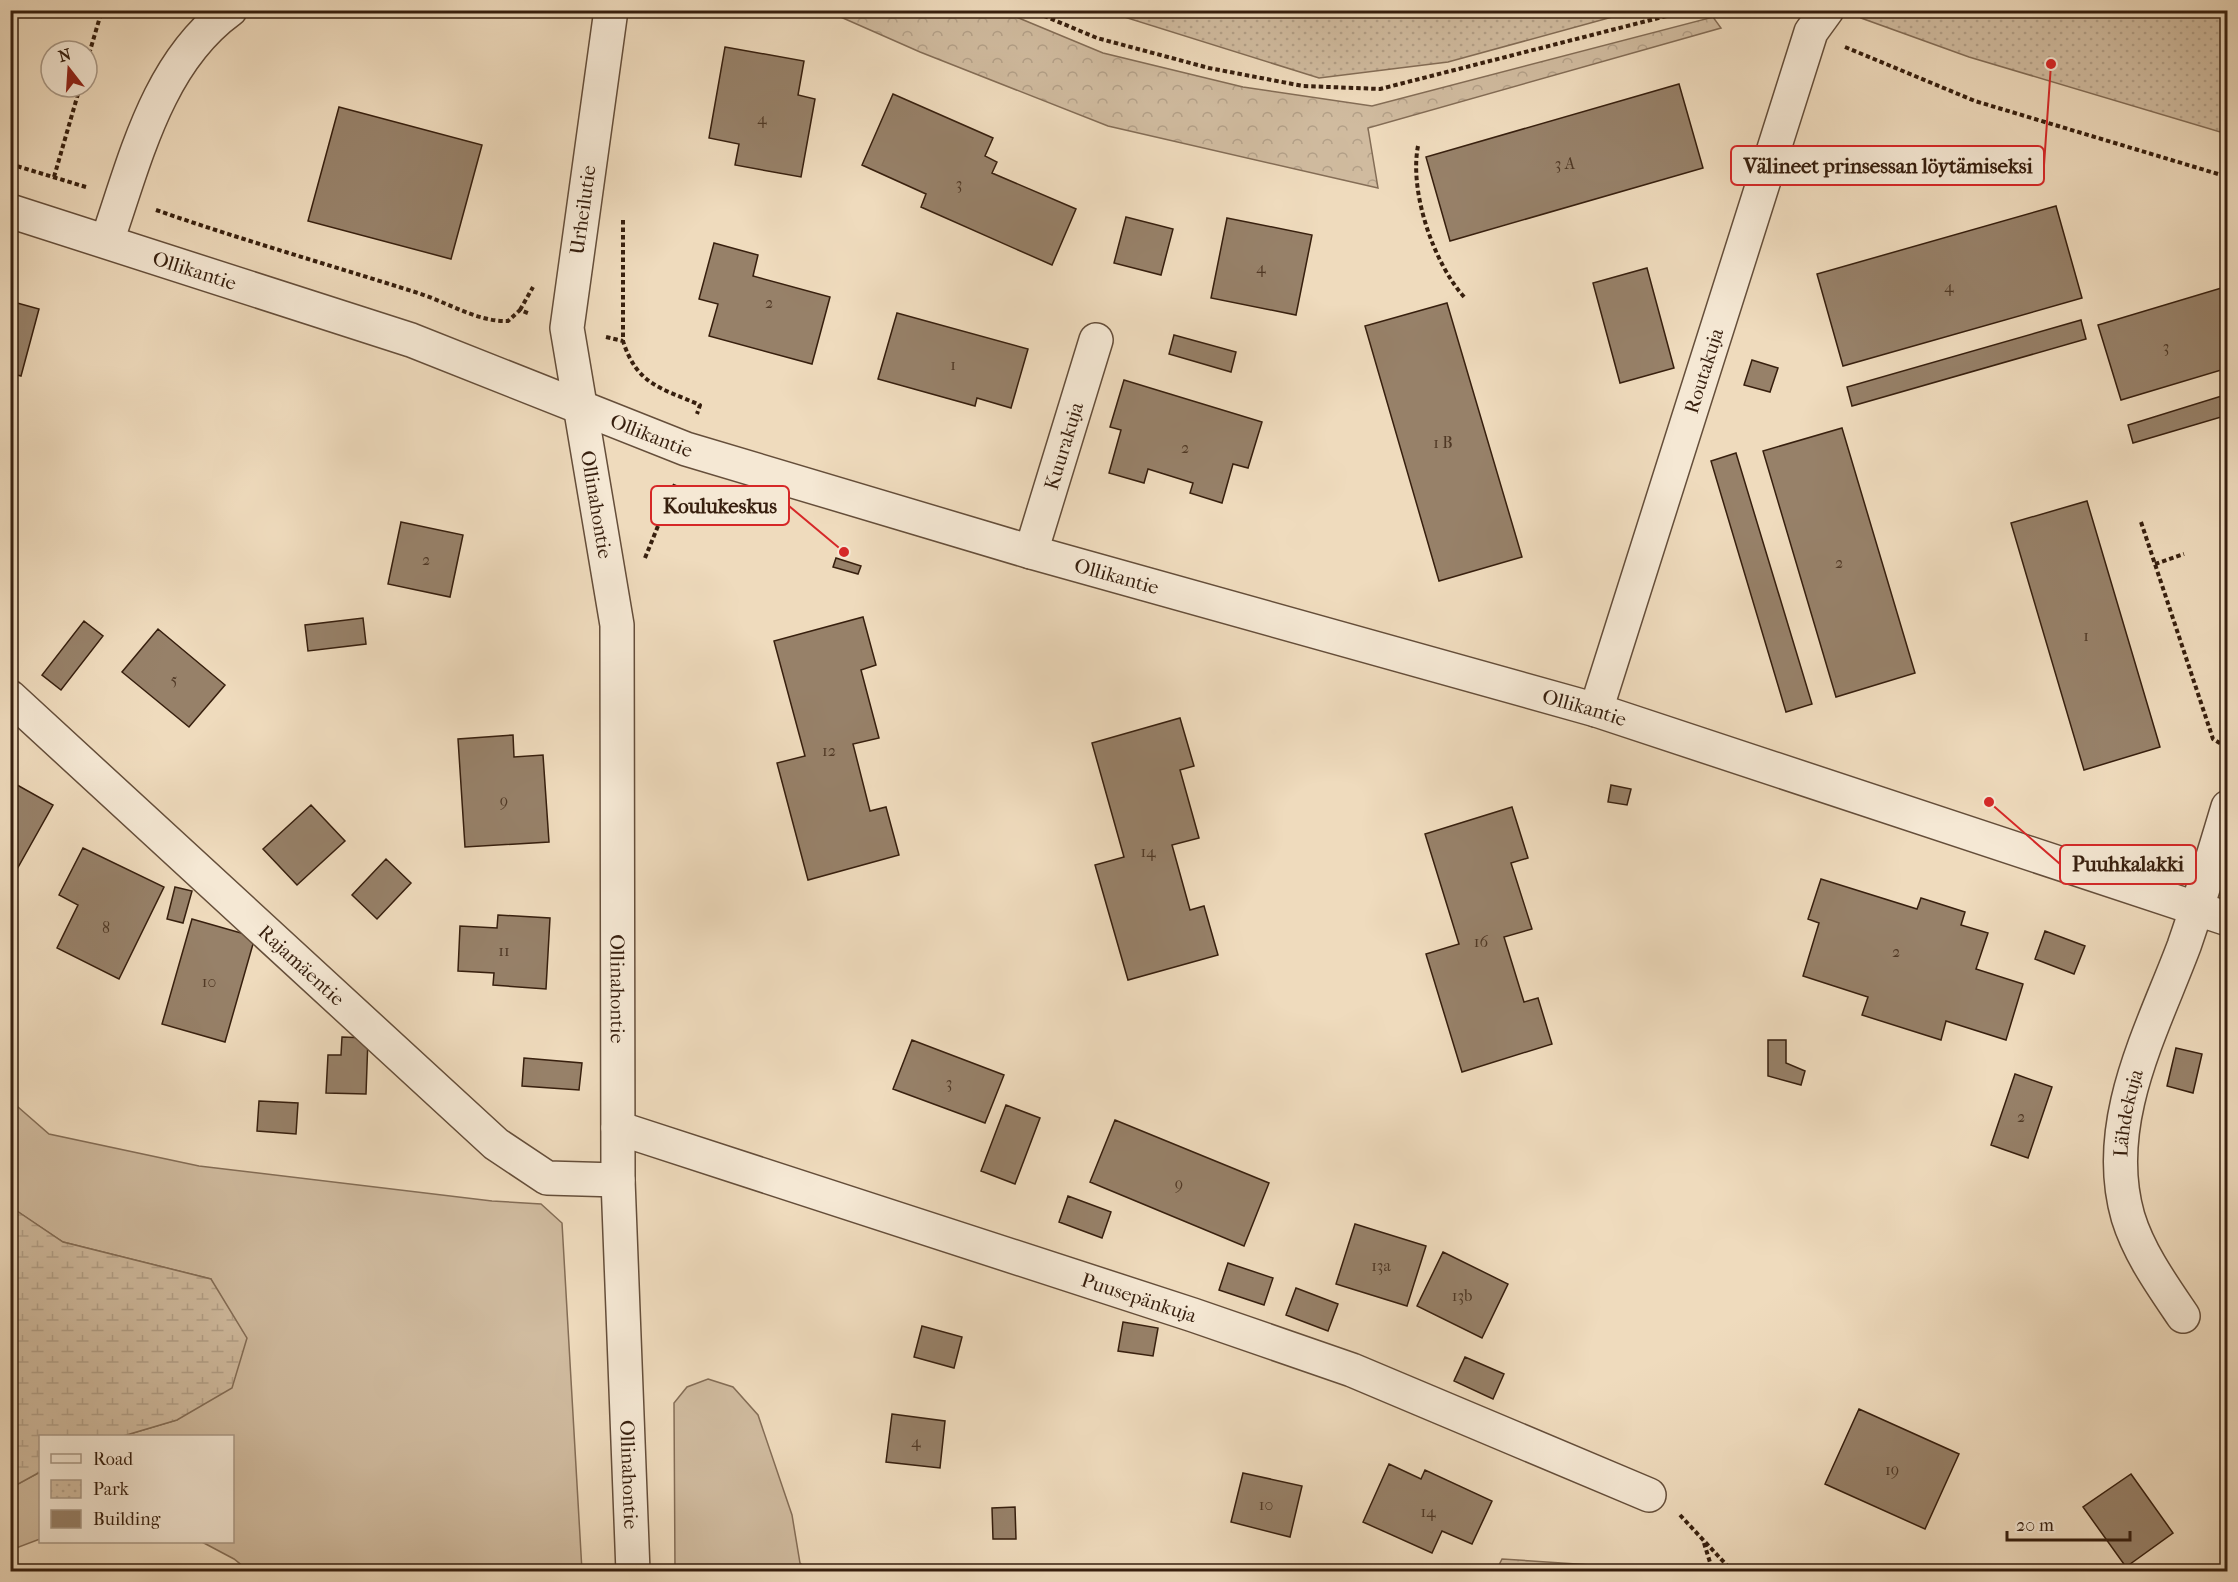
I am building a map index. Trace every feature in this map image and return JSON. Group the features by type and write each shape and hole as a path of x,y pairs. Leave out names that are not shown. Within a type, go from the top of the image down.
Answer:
{"street":[{"path":"107,242 153,112 181,59 214,22 230,10"},
{"name":"Urheilutie","path":"579,409 567,328 611,10"},
{"name":"Routakuja","path":"1596,710 1819,22"},
{"name":"Ollikantie","path":"10,211 411,340 579,409 686,449 1031,552 1596,710 2228,919"},
{"name":"Kuurakuja","path":"1031,552 1096,340"},
{"name":"Ollinahontie","path":"579,409 617,625 618,1180 633,1572"},
{"name":"Rajamäentie","path":"10,697 496,1144 547,1178 618,1180"},
{"name":"Lähdekuja","path":"2183,1316 2147,1261 2128,1216 2121,1171 2130,1083 2197,908 2228,807"},
{"name":"Puusepänkuja","path":"618,1128 1193,1315 1352,1370 1649,1496"}],"path":[{"path":"94,39 102,10"},
{"path":"1030,10 1097,38 1209,68 1302,86 1380,89 1690,10"},
{"path":"1819,22 1975,101 2228,177"},
{"path":"54,177 77,99"},
{"path":"1418,146 1414,168 1431,239 1450,281 1465,298"},
{"path":"10,164 254,244 421,294 493,322 508,321 520,310 567,328"},
{"path":"623,209 623,341 627,354 633,367 653,385 700,405"},
{"path":"2141,522 2213,739 2228,748"},
{"path":"2155,564 2184,554"},
{"path":"1649,1496 1681,1516 1733,1572"},
{"path":"1704,1542 1713,1572"}],"green space":[{"path":"827,11 1002,11 1103,53 1243,87 1372,106 1713,17 1721,28 1368,128 1378,188 1108,126 920,52"},
{"path":"1105,11 1634,11 1448,62 1319,78"},
{"path":"1865,11 2227,11 2227,134 1969,57 1861,18"},
{"path":"10,1100 49,1134 199,1166 492,1201 541,1204 562,1223 582,1571 249,1571 234,1559 204,1543 234,1543 234,1435 126,1435 177,1420 211,1279 63,1242 11,1207"},
{"path":"11,1207 63,1242 211,1279 247,1338 232,1388 177,1420 126,1435 39,1435 39,1473 11,1488"},
{"path":"708,1379 733,1387 758,1415 792,1515 800,1563 809,1571 675,1571 674,1403 687,1387"},
{"path":"39,1473 39,1539 11,1550 10,1488"},
{"path":"1502,1559 1682,1571 1496,1571"}],"building":[{"path":"725,47 804,61 798,95 815,99 801,177 735,165 739,144 709,138"},
{"path":"1679,84 1703,168 1450,241 1426,157"},
{"path":"893,94 993,138 985,156 997,162 992,173 1076,209 1052,265 921,207 926,194 862,165"},
{"path":"339,107 482,145 451,259 308,221"},
{"path":"2056,206 2082,298 1843,366 1817,274"},
{"path":"1126,217 1173,229 1161,275 1114,263"},
{"path":"1227,218 1312,235 1296,315 1211,298"},
{"path":"714,243 758,255 753,276 830,297 812,364 709,336 718,304 699,299"},
{"path":"1647,268 1674,368 1620,383 1593,283"},
{"path":"2228,286 2228,368 2121,400 2098,325"},
{"path":"10,301 39,309 21,376 10,373"},
{"path":"1447,303 1522,557 1439,581 1365,326"},
{"path":"897,313 1028,349 1011,408 977,398 975,406 878,379"},
{"path":"2081,320 2086,339 1852,406 1847,387"},
{"path":"1174,335 1236,352 1231,372 1169,354"},
{"path":"1752,360 1778,368 1770,392 1744,385"},
{"path":"1124,380 1262,422 1248,468 1233,464 1222,503 1190,493 1193,483 1148,469 1144,483 1109,473 1121,430 1110,427"},
{"path":"2228,394 2228,415 2133,443 2128,425"},
{"path":"1842,428 1915,673 1836,697 1763,451"},
{"path":"1736,453 1812,704 1786,712 1711,461"},
{"path":"2087,501 2160,747 2084,770 2011,523"},
{"path":"401,522 463,535 450,597 388,584"},
{"path":"836,558 861,566 858,574 833,567"},
{"path":"863,617 876,665 861,670 879,738 853,744 870,811 886,807 899,855 808,880 777,763 805,756 774,641"},
{"path":"363,618 366,644 308,651 305,625"},
{"path":"84,621 103,636 61,690 42,675"},
{"path":"158,629 225,685 189,727 122,672"},
{"path":"1180,718 1194,766 1180,770 1199,838 1172,845 1190,910 1204,906 1218,955 1128,980 1095,865 1124,857 1092,743"},
{"path":"513,735 514,757 543,755 549,842 465,847 458,739"},
{"path":"10,781 53,805 12,878 10,877"},
{"path":"1611,785 1631,789 1627,805 1608,802"},
{"path":"311,805 345,841 297,885 263,849"},
{"path":"1512,807 1528,858 1511,863 1532,929 1504,937 1524,1002 1538,998 1552,1044 1462,1072 1426,954 1459,944 1425,834"},
{"path":"83,848 164,887 119,979 57,948 78,905 59,895"},
{"path":"386,859 411,883 377,919 352,895"},
{"path":"1821,879 1917,909 1921,898 1965,912 1961,925 1988,933 1976,969 2023,984 2006,1040 1946,1021 1941,1040 1862,1015 1868,997 1803,976 1819,923 1808,919"},
{"path":"175,887 192,891 183,923 167,919"},
{"path":"498,915 550,918 546,989 493,985 494,973 458,971 460,926 497,928"},
{"path":"192,919 255,937 225,1042 162,1024"},
{"path":"2045,931 2085,946 2074,974 2035,959"},
{"path":"342,1037 368,1038 366,1094 326,1093 328,1055 341,1055"},
{"path":"912,1040 1004,1075 985,1123 893,1089"},
{"path":"1768,1040 1786,1040 1786,1063 1805,1071 1801,1085 1768,1076"},
{"path":"2176,1048 2202,1054 2193,1093 2167,1086"},
{"path":"524,1058 582,1063 579,1090 522,1086"},
{"path":"2015,1074 2052,1087 2028,1158 1991,1145"},
{"path":"259,1101 298,1103 296,1134 257,1131"},
{"path":"1006,1105 1040,1118 1015,1184 981,1171"},
{"path":"1115,1120 1269,1183 1244,1246 1090,1182"},
{"path":"1068,1196 1111,1212 1102,1238 1059,1222"},
{"path":"1355,1224 1426,1246 1407,1306 1336,1284"},
{"path":"1443,1252 1508,1284 1482,1338 1417,1306"},
{"path":"1228,1263 1273,1278 1264,1305 1219,1290"},
{"path":"1296,1288 1338,1304 1328,1331 1286,1315"},
{"path":"1123,1322 1158,1328 1153,1356 1118,1351"},
{"path":"922,1326 962,1337 954,1368 914,1357"},
{"path":"1465,1357 1504,1374 1493,1399 1454,1381"},
{"path":"1859,1409 1959,1454 1925,1529 1825,1484"},
{"path":"892,1414 945,1421 940,1468 886,1462"},
{"path":"1389,1464 1421,1479 1425,1470 1492,1501 1472,1544 1442,1531 1432,1553 1363,1522"},
{"path":"1243,1473 1302,1486 1290,1537 1231,1522"},
{"path":"2131,1474 2173,1533 2126,1567 2083,1507"},
{"path":"1015,1507 1016,1539 993,1539 992,1508"}],"place":[{"name":"Välineet prinsessan löytämiseksi","path":"2051,64"},
{"name":"Koulukeskus","path":"844,552"},
{"name":"Puuhkalakki","path":"1989,802"}]}
